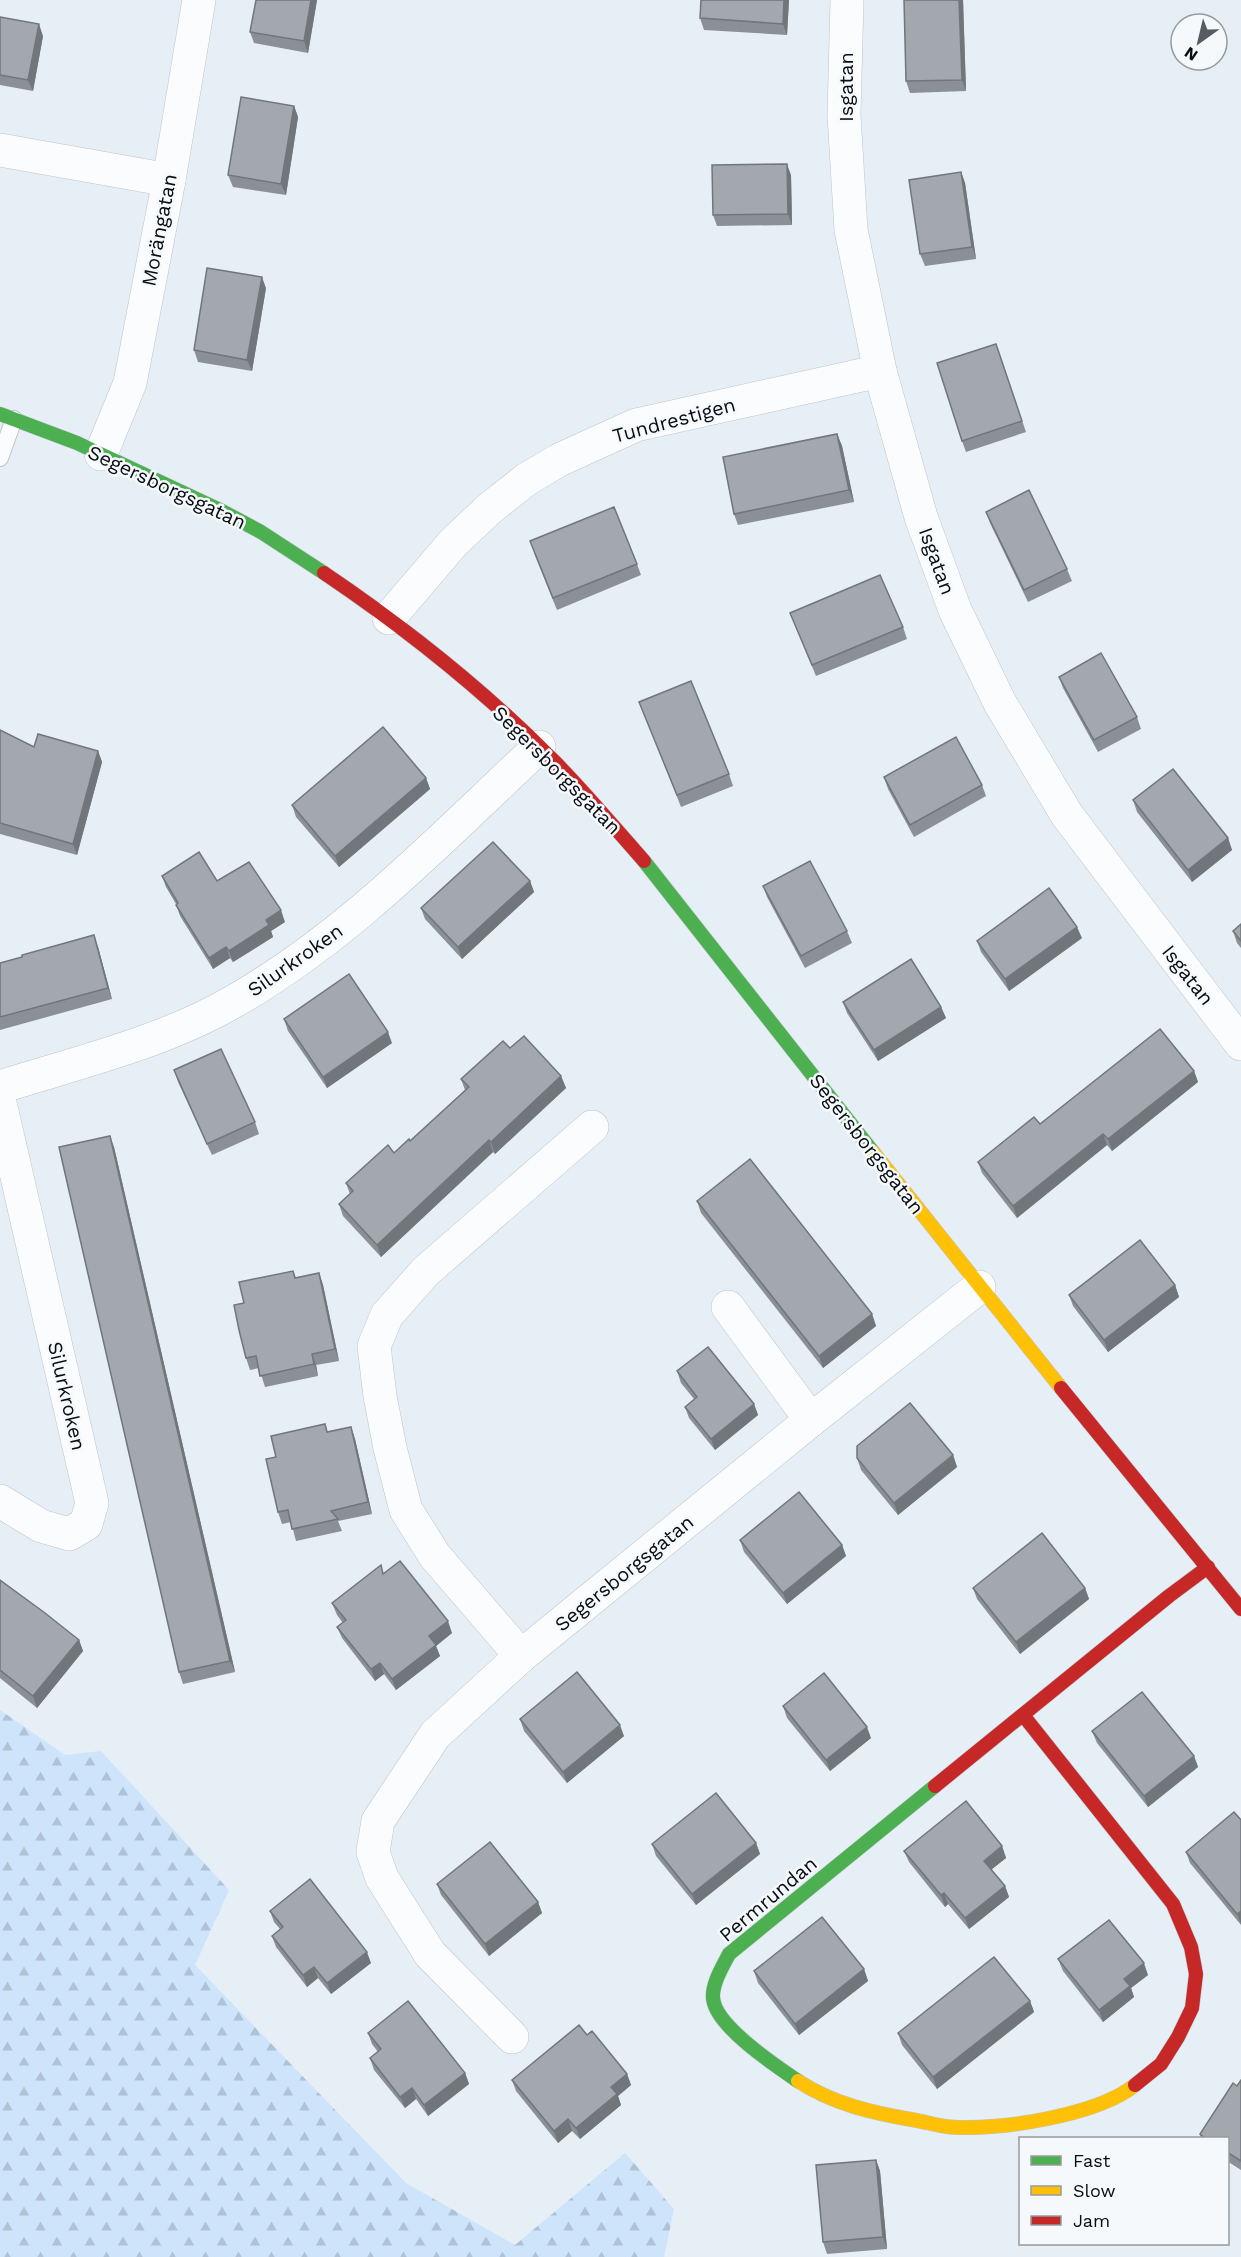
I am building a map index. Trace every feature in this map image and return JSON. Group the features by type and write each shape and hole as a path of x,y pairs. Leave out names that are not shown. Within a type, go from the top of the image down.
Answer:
{"street":[{"name":"Morängatan","path":"101,454 130,383 169,180 199,0"},
{"name":"Isgatan","path":"847,0 844,115 851,230 880,371 921,517 955,610 1000,703 1067,815 1241,1044"},
{"path":"0,150 169,180"},
{"name":"Tundrestigen","path":"389,618 453,543 489,508 527,479 559,460 636,425 880,371"},
{"name":"Segersborgsgatan","path":"7,416 101,454 259,531 340,583 389,618 463,677 539,747 591,801 648,866 979,1287 1241,1609"},
{"name":"Silurkroken","path":"0,1087 163,1035 230,1004 293,965 362,912 539,747"},
{"name":"Silurkroken","path":"0,1103 92,1503 86,1524 69,1534 41,1526 0,1501"},
{"path":"520,1656 435,1556 406,1510 390,1448 380,1396 374,1346 387,1315 426,1271 592,1127"},
{"name":"Segersborgsgatan","path":"512,2037 430,1954 382,1878 373,1852 378,1821 435,1735 520,1656 979,1287"},
{"path":"728,1307 811,1420"},
{"name":"Permrundan","path":"1023,1715 1173,1904 1191,1947 1196,1974 1192,2008 1178,2037 1161,2064 1124,2094 1054,2118 1000,2125 951,2127 869,2112 817,2093 773,2064 723,2022 713,1998 719,1973 729,1954 1169,1596 1208,1567"}],"lane":[{"path":"0,458 7,416"}],"green space":[{"path":"0,1710 65,1755 101,1751 229,1890 195,1965 406,2183 515,2245 625,2153 674,2209 664,2257 0,2257"}],"building":[{"path":"256,0 311,0 304,41 250,32"},
{"path":"701,0 784,0 783,24 700,18"},
{"path":"904,0 959,0 962,80 906,81"},
{"path":"0,17 39,24 28,80 0,75"},
{"path":"241,97 294,106 281,184 228,175"},
{"path":"787,164 788,214 713,215 712,165"},
{"path":"961,172 972,247 920,254 909,180"},
{"path":"207,268 262,277 247,360 194,350"},
{"path":"996,344 1022,421 962,441 937,363"},
{"path":"837,434 849,490 734,514 723,457"},
{"path":"1029,490 1067,569 1024,590 986,512"},
{"path":"614,507 637,564 553,598 530,541"},
{"path":"880,575 903,627 812,665 790,613"},
{"path":"1101,653 1137,717 1094,740 1059,677"},
{"path":"691,681 729,774 677,795 639,702"},
{"path":"383,727 426,778 335,856 292,805"},
{"path":"0,730 34,747 38,734 98,751 73,844 0,823"},
{"path":"956,737 982,785 910,825 884,777"},
{"path":"1173,769 1228,838 1188,870 1133,800"},
{"path":"493,842 530,881 458,947 421,908"},
{"path":"199,852 217,881 249,862 281,910 266,920 269,925 229,951 226,947 209,958 176,905 178,903 162,876"},
{"path":"810,861 847,931 801,956 763,886"},
{"path":"1049,888 1077,927 1005,979 977,941"},
{"path":"1241,924 1241,941 1233,931"},
{"path":"94,935 108,988 0,1017 0,963"},
{"path":"911,959 941,1007 874,1050 843,1002"},
{"path":"349,974 388,1032 323,1077 284,1019"},
{"path":"1160,1029 1194,1071 1108,1139 1103,1134 1013,1206 978,1162 1034,1117 1040,1124"},
{"path":"524,1036 561,1076 377,1245 339,1204 353,1191 346,1183 388,1145 394,1153 409,1139 410,1141 469,1087 461,1079 503,1041 510,1048"},
{"path":"221,1049 255,1122 207,1144 174,1070"},
{"path":"110,1136 230,1661 179,1672 59,1147"},
{"path":"750,1159 872,1314 819,1356 697,1201"},
{"path":"1140,1240 1175,1285 1104,1340 1069,1295"},
{"path":"293,1271 295,1278 319,1273 335,1349 312,1354 314,1364 260,1376 256,1356 246,1358 239,1330 234,1305 244,1303 239,1282"},
{"path":"708,1347 754,1404 711,1439 685,1407 697,1397 677,1371"},
{"path":"910,1403 953,1455 894,1503 857,1458 857,1446"},
{"path":"325,1424 327,1432 351,1427 368,1502 331,1511 338,1519 292,1529 288,1510 278,1512 266,1459 276,1457 271,1436"},
{"path":"799,1492 842,1545 783,1593 740,1540"},
{"path":"1042,1533 1085,1588 1016,1642 973,1588"},
{"path":"400,1561 448,1621 429,1636 436,1645 392,1679 380,1663 371,1669 337,1627 346,1620 332,1603 381,1565 383,1574"},
{"path":"0,1580 79,1640 33,1696 0,1670"},
{"path":"577,1672 620,1725 563,1772 520,1719"},
{"path":"824,1673 867,1727 826,1760 783,1706"},
{"path":"1142,1692 1194,1756 1144,1796 1092,1731"},
{"path":"716,1793 756,1843 692,1894 652,1844"},
{"path":"966,1801 1002,1846 984,1861 1005,1886 965,1918 944,1893 941,1895 904,1851"},
{"path":"1234,1812 1241,1820 1241,1911 1237,1914 1186,1852"},
{"path":"490,1842 538,1902 485,1944 437,1884"},
{"path":"310,1879 367,1952 327,1983 314,1967 303,1975 272,1936 283,1927 270,1911"},
{"path":"822,1917 864,1969 795,2024 754,1971"},
{"path":"1109,1920 1144,1963 1124,1979 1130,1986 1099,2010 1058,1959"},
{"path":"994,1957 1030,2001 933,2077 898,2033"},
{"path":"408,2001 465,2073 424,2105 412,2088 400,2097 370,2058 381,2049 368,2033"},
{"path":"579,2025 587,2035 592,2031 627,2074 611,2087 617,2094 576,2128 568,2119 554,2131 512,2080"},
{"path":"1241,2080 1241,2161 1229,2153 1229,2137 1204,2137 1200,2134 1233,2083 1237,2086"},
{"path":"876,2160 883,2237 823,2242 816,2165"}],"traffic: fast":[{"path":"0,414 77,443 220,510 261,532 324,573"},
{"path":"644,861 873,1152"},
{"path":"798,2081 748,2044 724,2021 716,2009 713,1998 718,1975 729,1954 935,1786"}],"traffic: slow":[{"path":"873,1152 1061,1388"},
{"path":"798,2081 839,2102 869,2111 941,2126 971,2128 1020,2123 1073,2113 1118,2096 1135,2085"}],"traffic: jam":[{"path":"324,573 445,662 502,711 567,775 644,861"},
{"path":"1061,1388 1241,1609"},
{"path":"935,1786 1208,1567"},
{"path":"1023,1715 1173,1904 1191,1947 1196,1974 1192,2008 1161,2064 1135,2085"}]}
